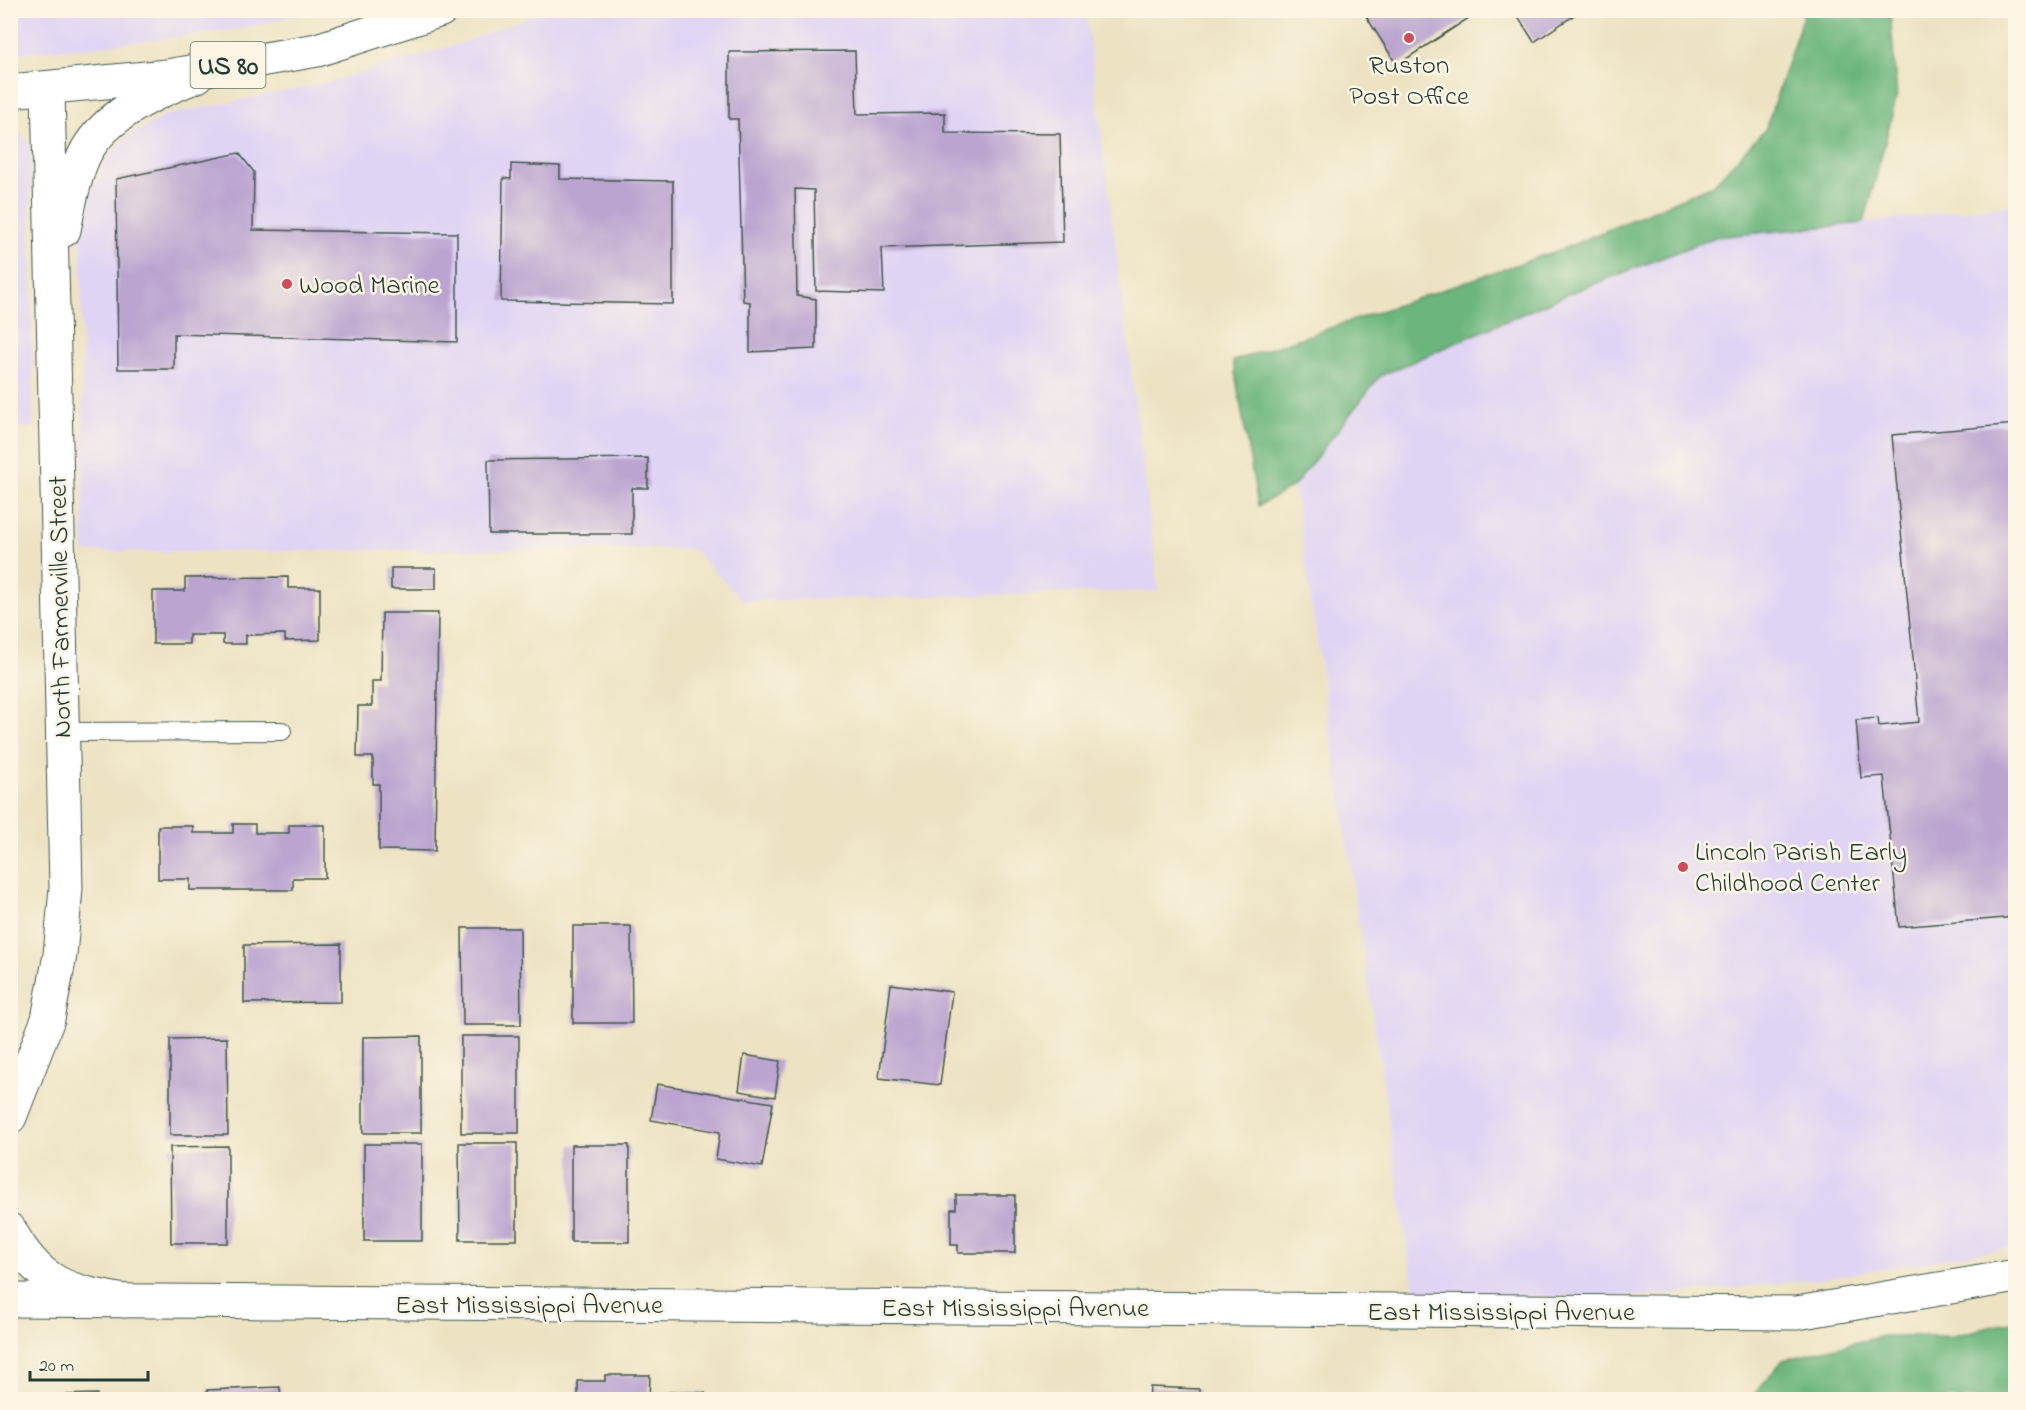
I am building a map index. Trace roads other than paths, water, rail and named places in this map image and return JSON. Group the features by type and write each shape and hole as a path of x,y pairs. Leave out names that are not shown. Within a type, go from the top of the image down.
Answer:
{"street":[{"name":"US 80","path":"10,91 167,76 317,50 441,10"},
{"path":"53,324 59,261 67,215 73,185 84,156 116,119 144,100 176,84 227,66"},
{"name":"North Farmerville Street","path":"10,1117 48,1019 60,955 66,888 48,89"},
{"path":"10,1230 34,1264 61,1286 81,1293 125,1301"},
{"name":"East Mississippi Avenue","path":"10,1300 1797,1313 2016,1276"}],"lane":[{"path":"62,732 282,731"}],"place":[{"name":"Ruston Post Office","path":"1409,38"},
{"name":"Wood Marine","path":"287,284"},
{"name":"Lincoln Parish Early Childhood Center","path":"1683,867"}]}
